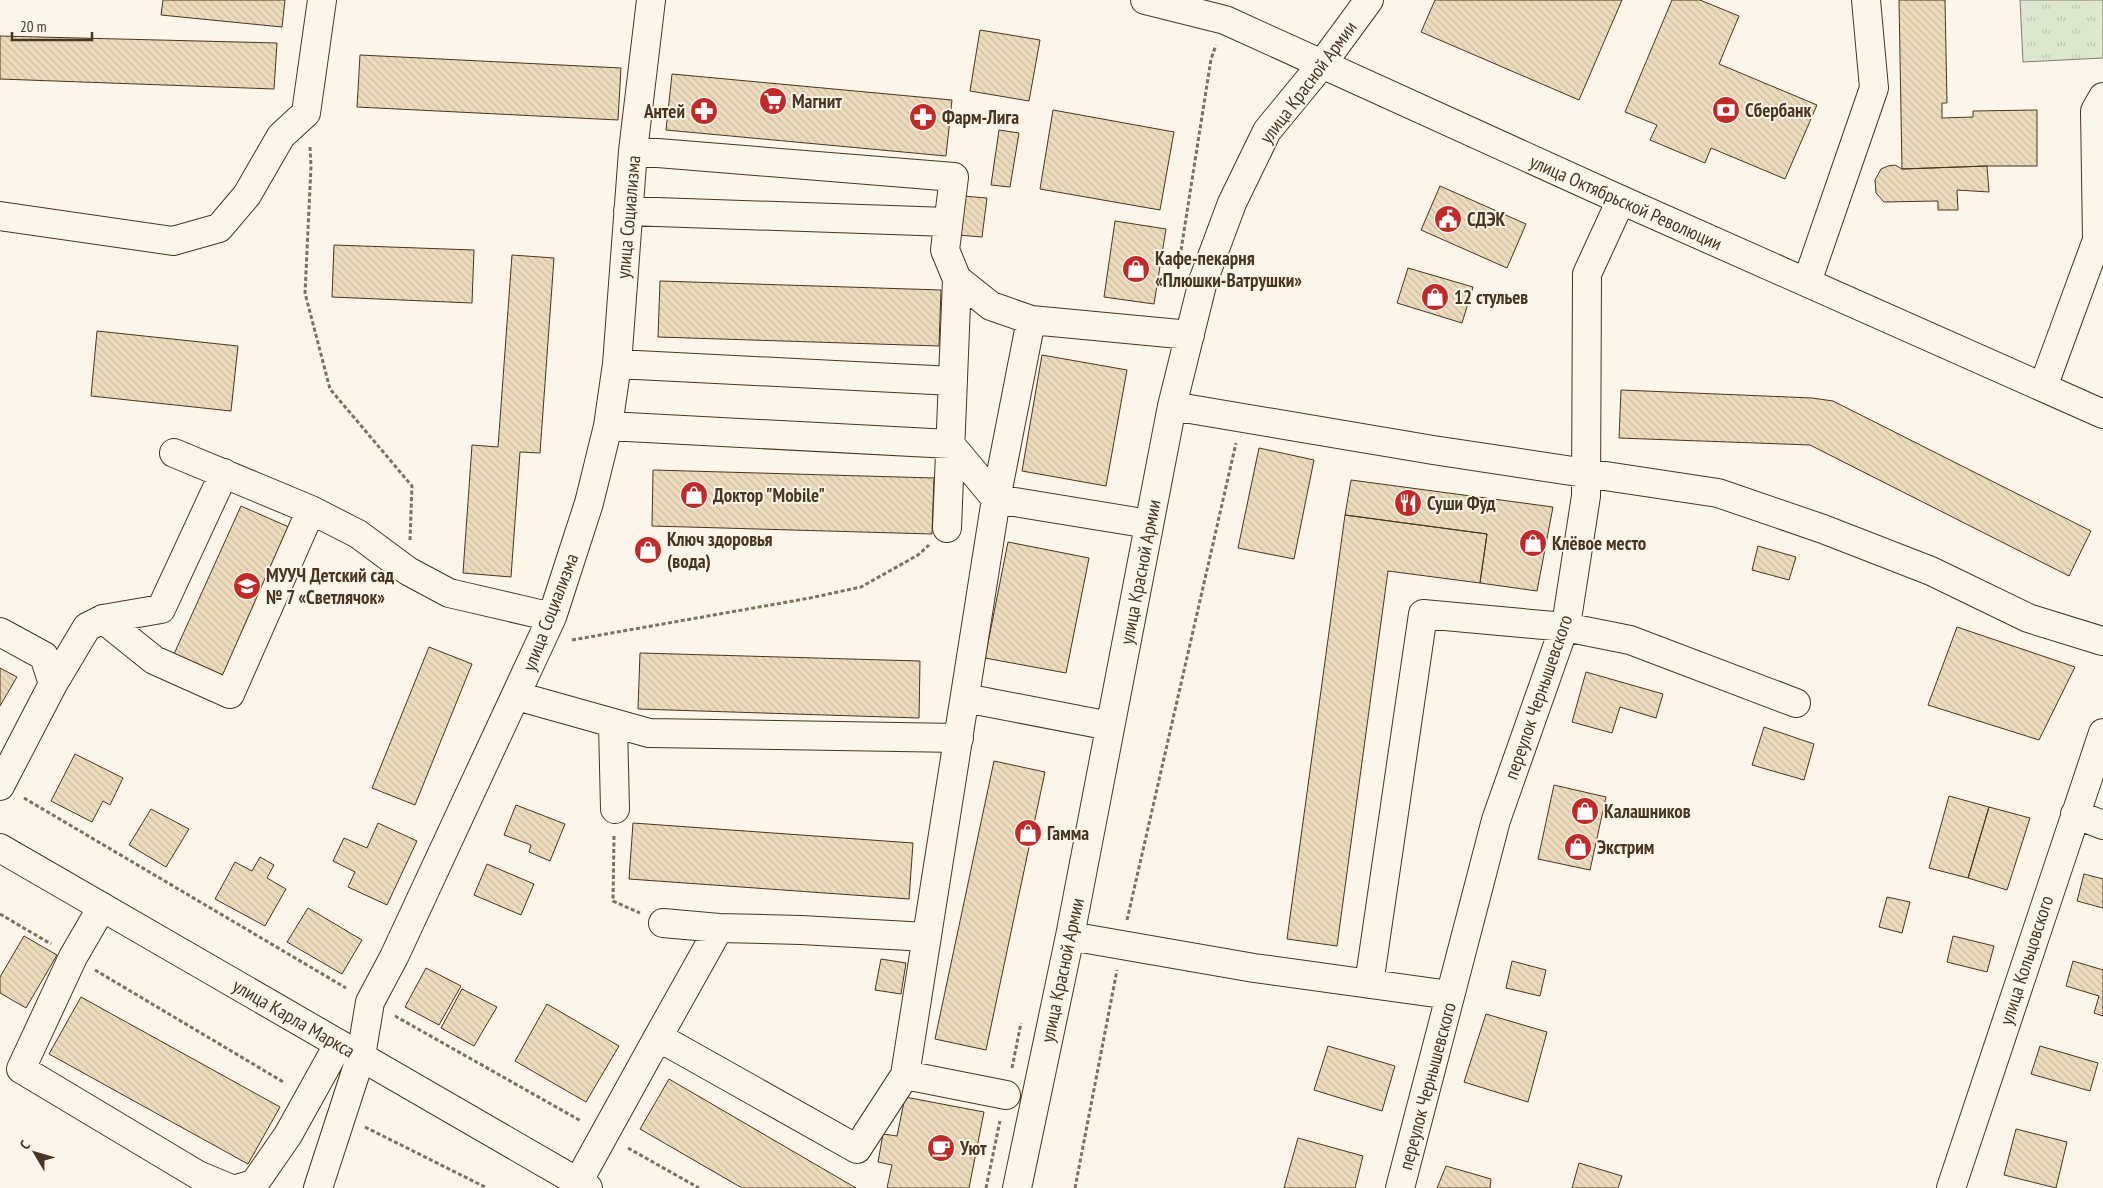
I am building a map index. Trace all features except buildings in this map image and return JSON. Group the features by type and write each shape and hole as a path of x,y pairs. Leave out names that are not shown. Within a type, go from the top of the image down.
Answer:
{"street":[{"path":"0,216 173,241 219,228 247,195 281,136 306,113 322,0"},
{"name":"улица Социализма","path":"318,1188 342,1116 350,1050 370,1002 394,957 540,646 552,617 589,504 608,426 617,364 633,150 651,0"},
{"name":"улица Октябрьской Революции","path":"1145,0 1225,20 1620,200 2103,414"},
{"name":"улица Красной Армии","path":"1017,1188 1070,936 1172,406 1203,282 1232,203 1266,130 1322,64 1369,0"},
{"path":"1807,282 1874,88 1866,0"},
{"path":"2043,387 2097,240 2100,219 2095,111 2103,97"},
{"path":"633,150 954,177 945,250 957,279 947,528"},
{"name":"переулок Чернышевского","path":"1400,1188 1496,820 1565,627 1586,496 1588,274 1620,200"},
{"path":"628,211 948,222"},
{"path":"957,279 992,306 1031,320 1190,335"},
{"path":"658,1037 857,1149 905,1075 996,498 1031,320"},
{"path":"617,364 953,381"},
{"path":"1172,406 1433,450 1718,493 1823,529 1931,571 2028,618 2103,641"},
{"path":"608,426 950,444 996,498 1149,524"},
{"path":"174,453 312,510 358,534 408,571 449,593 552,617"},
{"path":"0,786 53,684 87,628 103,619 161,609 224,473"},
{"path":"103,619 154,660 230,694 312,510"},
{"path":"1369,984 1423,614 1565,627 1630,640 1796,703"},
{"path":"0,632 44,656 53,684"},
{"path":"517,696 649,733 959,738"},
{"path":"965,698 1110,726"},
{"path":"613,724 615,809"},
{"name":"улица Кольцовского","path":"1951,1188 2103,732"},
{"path":"2075,814 2103,825"},
{"name":"улица Карла Маркса","path":"0,848 583,1185"},
{"path":"102,907 73,957 21,1069 198,1175 229,1188"},
{"path":"663,923 720,928 801,930 927,937"},
{"path":"583,1185 604,1134 720,928"},
{"path":"1070,936 1254,968 1450,995"},
{"path":"240,1188 254,1184 288,1135 309,1098 350,1050"},
{"path":"905,1075 1006,1095"}],"path":[{"path":"306,113 311,166 305,294 330,389 412,486 408,571"},
{"path":"1075,1188 1122,945 1242,418"},
{"path":"540,646 810,598 861,587 918,555 947,528"},
{"path":"0,786 370,1002 699,1188"},
{"path":"615,809 613,901 663,923"},
{"path":"0,914 309,1098"},
{"path":"342,1116 486,1188"}],"green space":[{"path":"2020,0 2103,0 2103,58 2023,62"}],"place":[{"name":"Магнит","path":"773,101"},
{"name":"Сбербанк","path":"1726,110"},
{"name":"Антей","path":"704,111"},
{"name":"Фарм-Лига","path":"923,117"},
{"name":"СДЭК","path":"1448,219"},
{"name":"Кафе-пекарня «Плюшки-Ватрушки»","path":"1136,269"},
{"name":"12 стульев","path":"1435,297"},
{"name":"Доктор \"Mobile\"","path":"694,495"},
{"name":"Суши Фуд","path":"1408,503"},
{"name":"Клёвое место","path":"1533,543"},
{"name":"Ключ здоровья (вода)","path":"648,550"},
{"name":"МУУЧ Детский сад № 7 «Светлячок»","path":"247,586"},
{"name":"Калашников","path":"1585,811"},
{"name":"Гамма","path":"1028,833"},
{"name":"Экстрим","path":"1578,847"},
{"name":"Уют","path":"941,1148"}]}
